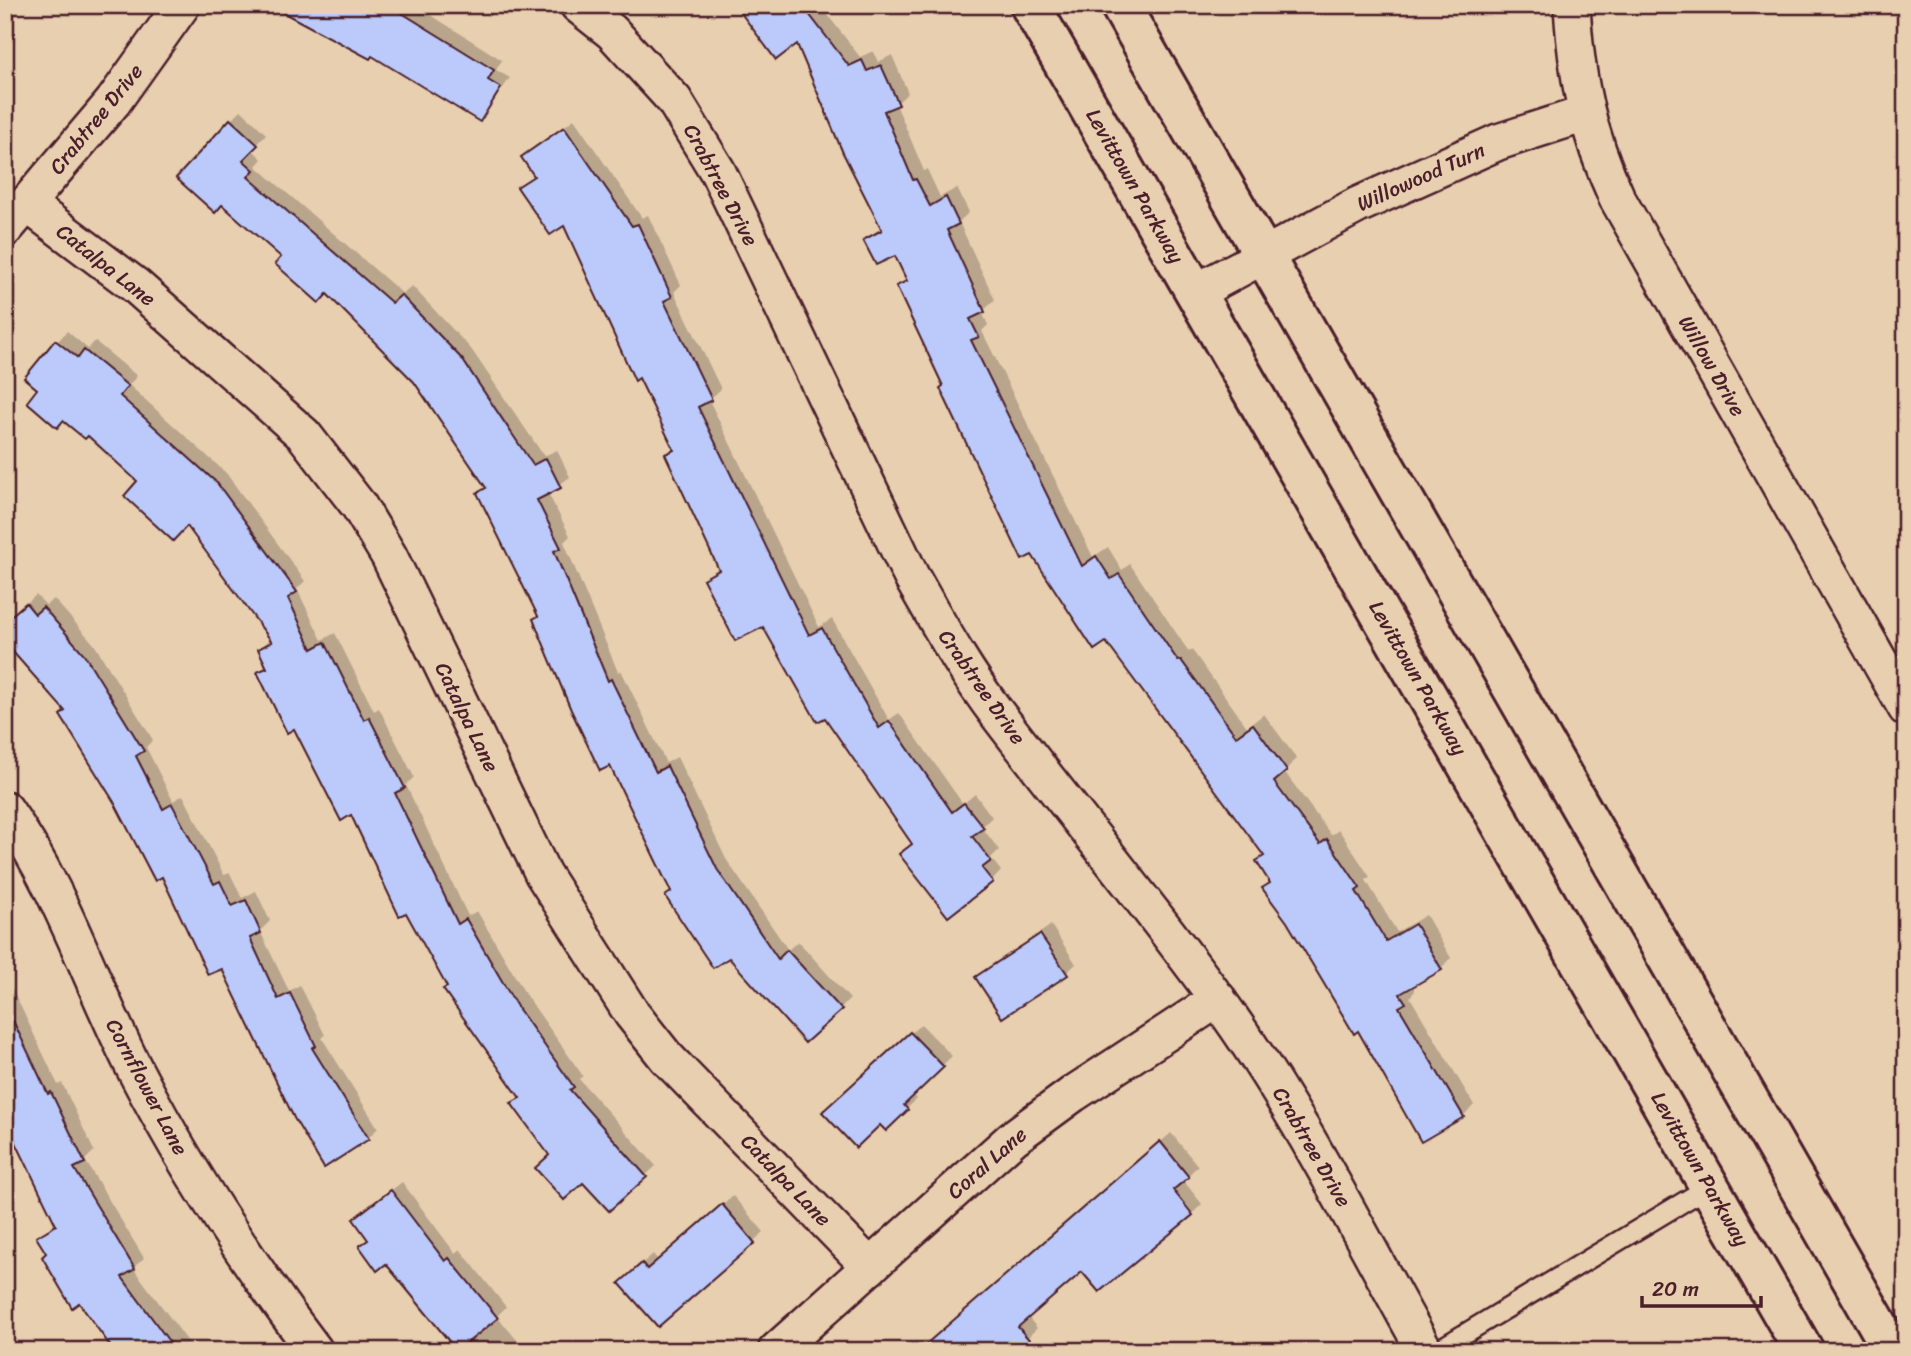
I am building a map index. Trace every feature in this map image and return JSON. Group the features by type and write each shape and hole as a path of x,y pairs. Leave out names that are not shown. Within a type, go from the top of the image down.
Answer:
{"main road":[{"name":"Levittown Parkway","path":"1030,5 1804,1351"},
{"path":"1120,5 1893,1351"}],"street":[{"name":"Crabtree Drive","path":"16,216 113,102 182,5"},
{"name":"Crabtree Drive","path":"578,5 612,32 674,100 718,172 911,576 946,637 997,714 1087,825 1259,1058 1313,1144 1425,1351"},
{"name":"Willow Drive","path":"1572,5 1575,65 1585,114 1598,156 1616,198 1906,708"},
{"name":"Willowood Turn","path":"1196,292 1262,253 1358,205 1498,142 1585,114"},
{"name":"Catalpa Lane","path":"16,216 136,286 304,435 359,506 389,556 543,874 632,1014 666,1057 870,1267"},
{"name":"Cornflower Lane","path":"5,809 32,850 135,1070 194,1176 260,1279 314,1351"},
{"name":"Coral Lane","path":"776,1351 1013,1138 1073,1094 1218,999"}],"lane":[{"path":"1436,1351 1710,1186"}],"building":[{"path":"269,5 389,5 494,70 488,80 501,88 480,122 372,56 370,59"},
{"path":"735,5 802,5 849,66 862,60 867,71 881,65 899,105 884,111 913,180 916,179 930,206 946,197 959,224 947,230 985,312 970,319 979,337 971,340 1082,566 1096,556 1111,579 1119,574 1178,661 1181,660 1236,736 1253,724 1287,771 1274,782 1320,844 1327,839 1360,888 1356,891 1386,941 1415,924 1442,970 1400,994 1406,1003 1399,1007 1464,1117 1421,1142 1358,1031 1354,1034 1287,922 1262,888 1270,883 1256,861 1264,856 1106,642 1094,650 1032,555 1022,560 940,388 943,386 896,286 907,281 895,256 876,265 863,240 882,230 843,153 797,44 776,60"},
{"path":"230,119 258,145 243,160 254,170 248,177 392,303 401,295 462,359 533,465 546,458 561,488 537,500 561,548 554,551 608,681 611,679 656,772 667,766 717,869 778,959 787,950 842,1010 805,1043 729,958 713,968 665,896 671,892 610,766 600,771 571,710 533,619 538,616 477,493 486,488 414,382 327,294 319,303 275,264 281,257 222,205 215,213 176,178"},
{"path":"564,127 632,226 638,224 672,297 664,301 712,400 698,407 809,635 822,628 879,728 889,721 952,812 964,803 984,828 972,836 991,861 982,868 993,882 948,917 899,854 912,844 825,718 817,722 763,627 735,641 703,579 719,570 665,454 674,450 639,378 635,381 564,226 550,235 517,187 534,176 521,157"},
{"path":"55,340 78,358 84,350 128,386 120,396 217,483 297,592 288,598 312,649 325,642 364,720 369,717 405,788 395,793 458,924 466,919 516,1005 574,1087 570,1090 647,1177 609,1211 583,1183 564,1200 535,1168 549,1155 511,1103 520,1098 443,989 447,987 406,913 399,916 351,815 341,821 294,729 287,733 257,672 267,668 258,649 272,642 187,526 173,541 124,496 137,481 88,436 85,439 63,421 57,428 27,402 37,389 24,378"},
{"path":"26,603 35,614 43,607 84,654 144,751 136,756 163,809 172,804 214,884 220,881 232,906 246,900 261,933 250,938 278,999 290,993 316,1046 312,1048 369,1139 324,1168 294,1118 222,969 208,975 162,877 155,881 114,802 60,715 65,711 5,643 5,621"},
{"path":"1040,934 1068,975 1002,1018 975,977"},
{"path":"5,1004 85,1163 74,1168 135,1269 122,1277 176,1351 114,1351 79,1303 72,1308 42,1257 46,1253 36,1237 56,1225 5,1120"},
{"path":"910,1032 944,1067 904,1105 908,1110 886,1131 880,1125 856,1148 822,1112"},
{"path":"1160,1141 1189,1177 1173,1190 1193,1215 1099,1292 1082,1272 1018,1327 1039,1351 918,1351"},
{"path":"391,1190 445,1261 449,1258 498,1318 457,1351 386,1264 377,1271 359,1246 368,1240 353,1219"},
{"path":"722,1204 755,1243 658,1327 619,1283 642,1263 647,1269"}]}
